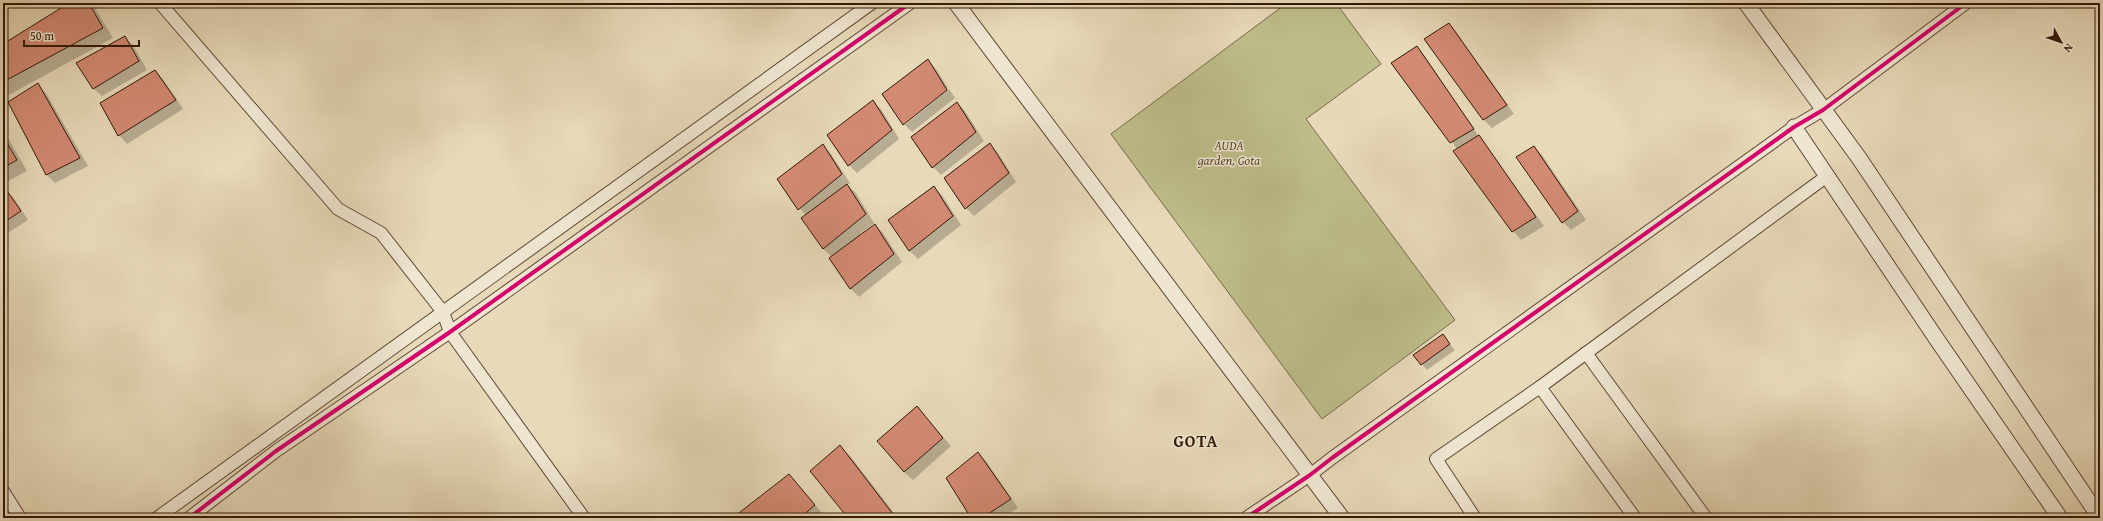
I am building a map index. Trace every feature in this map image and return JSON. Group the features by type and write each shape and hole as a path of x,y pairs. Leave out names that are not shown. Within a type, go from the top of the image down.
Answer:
{"street":[{"path":"160,3 338,209 382,233 443,312 450,332 584,518"},
{"path":"158,518 872,3"},
{"path":"189,518 276,451 450,332 910,3"},
{"path":"956,3 1342,518"},
{"path":"1746,3 1859,158 2100,518"},
{"path":"1246,518 1310,475 1794,128 1824,110 1966,3"},
{"path":"1794,128 1942,348 2060,518"},
{"path":"1475,518 1436,459 1540,387 1827,176"},
{"path":"1586,353 1706,518"},
{"path":"1540,387 1635,518"},
{"path":"3,491 20,518"}],"green space":[{"name":"AUDA garden, Gota","path":"1287,3 1336,3 1381,64 1306,119 1455,320 1322,419 1111,134"}],"building":[{"path":"69,3 89,3 103,28 3,82 3,44"},
{"path":"1449,23 1507,105 1483,120 1424,39"},
{"path":"125,36 139,61 93,89 76,63"},
{"path":"1417,46 1474,129 1450,143 1391,63"},
{"path":"928,59 947,90 903,125 882,94"},
{"path":"155,70 176,100 118,136 100,103"},
{"path":"38,83 80,158 46,175 8,102"},
{"path":"873,100 892,130 848,166 827,135"},
{"path":"957,102 976,132 932,168 911,137"},
{"path":"1479,135 1536,217 1512,232 1453,151"},
{"path":"3,136 17,160 3,168"},
{"path":"990,143 1009,173 965,209 944,178"},
{"path":"823,144 842,174 798,210 777,179"},
{"path":"1534,146 1578,211 1562,223 1516,157"},
{"path":"847,184 866,214 823,249 801,218"},
{"path":"934,186 953,216 909,251 888,220"},
{"path":"5,188 21,211 3,223 3,189"},
{"path":"875,224 894,254 850,289 829,258"},
{"path":"1443,334 1450,344 1421,365 1413,355"},
{"path":"917,406 943,438 904,472 877,441"},
{"path":"840,445 896,518 848,518 810,471"},
{"path":"978,452 1011,499 982,518 971,518 946,478"},
{"path":"789,474 815,505 800,518 737,518 735,516"}],"cycle path":[{"path":"189,518 276,451 450,332 910,3"},
{"path":"1246,518 1310,475 1794,127 1823,110 1966,3"}],"district":[{"name":"GOTA","path":"1196,440"}]}
